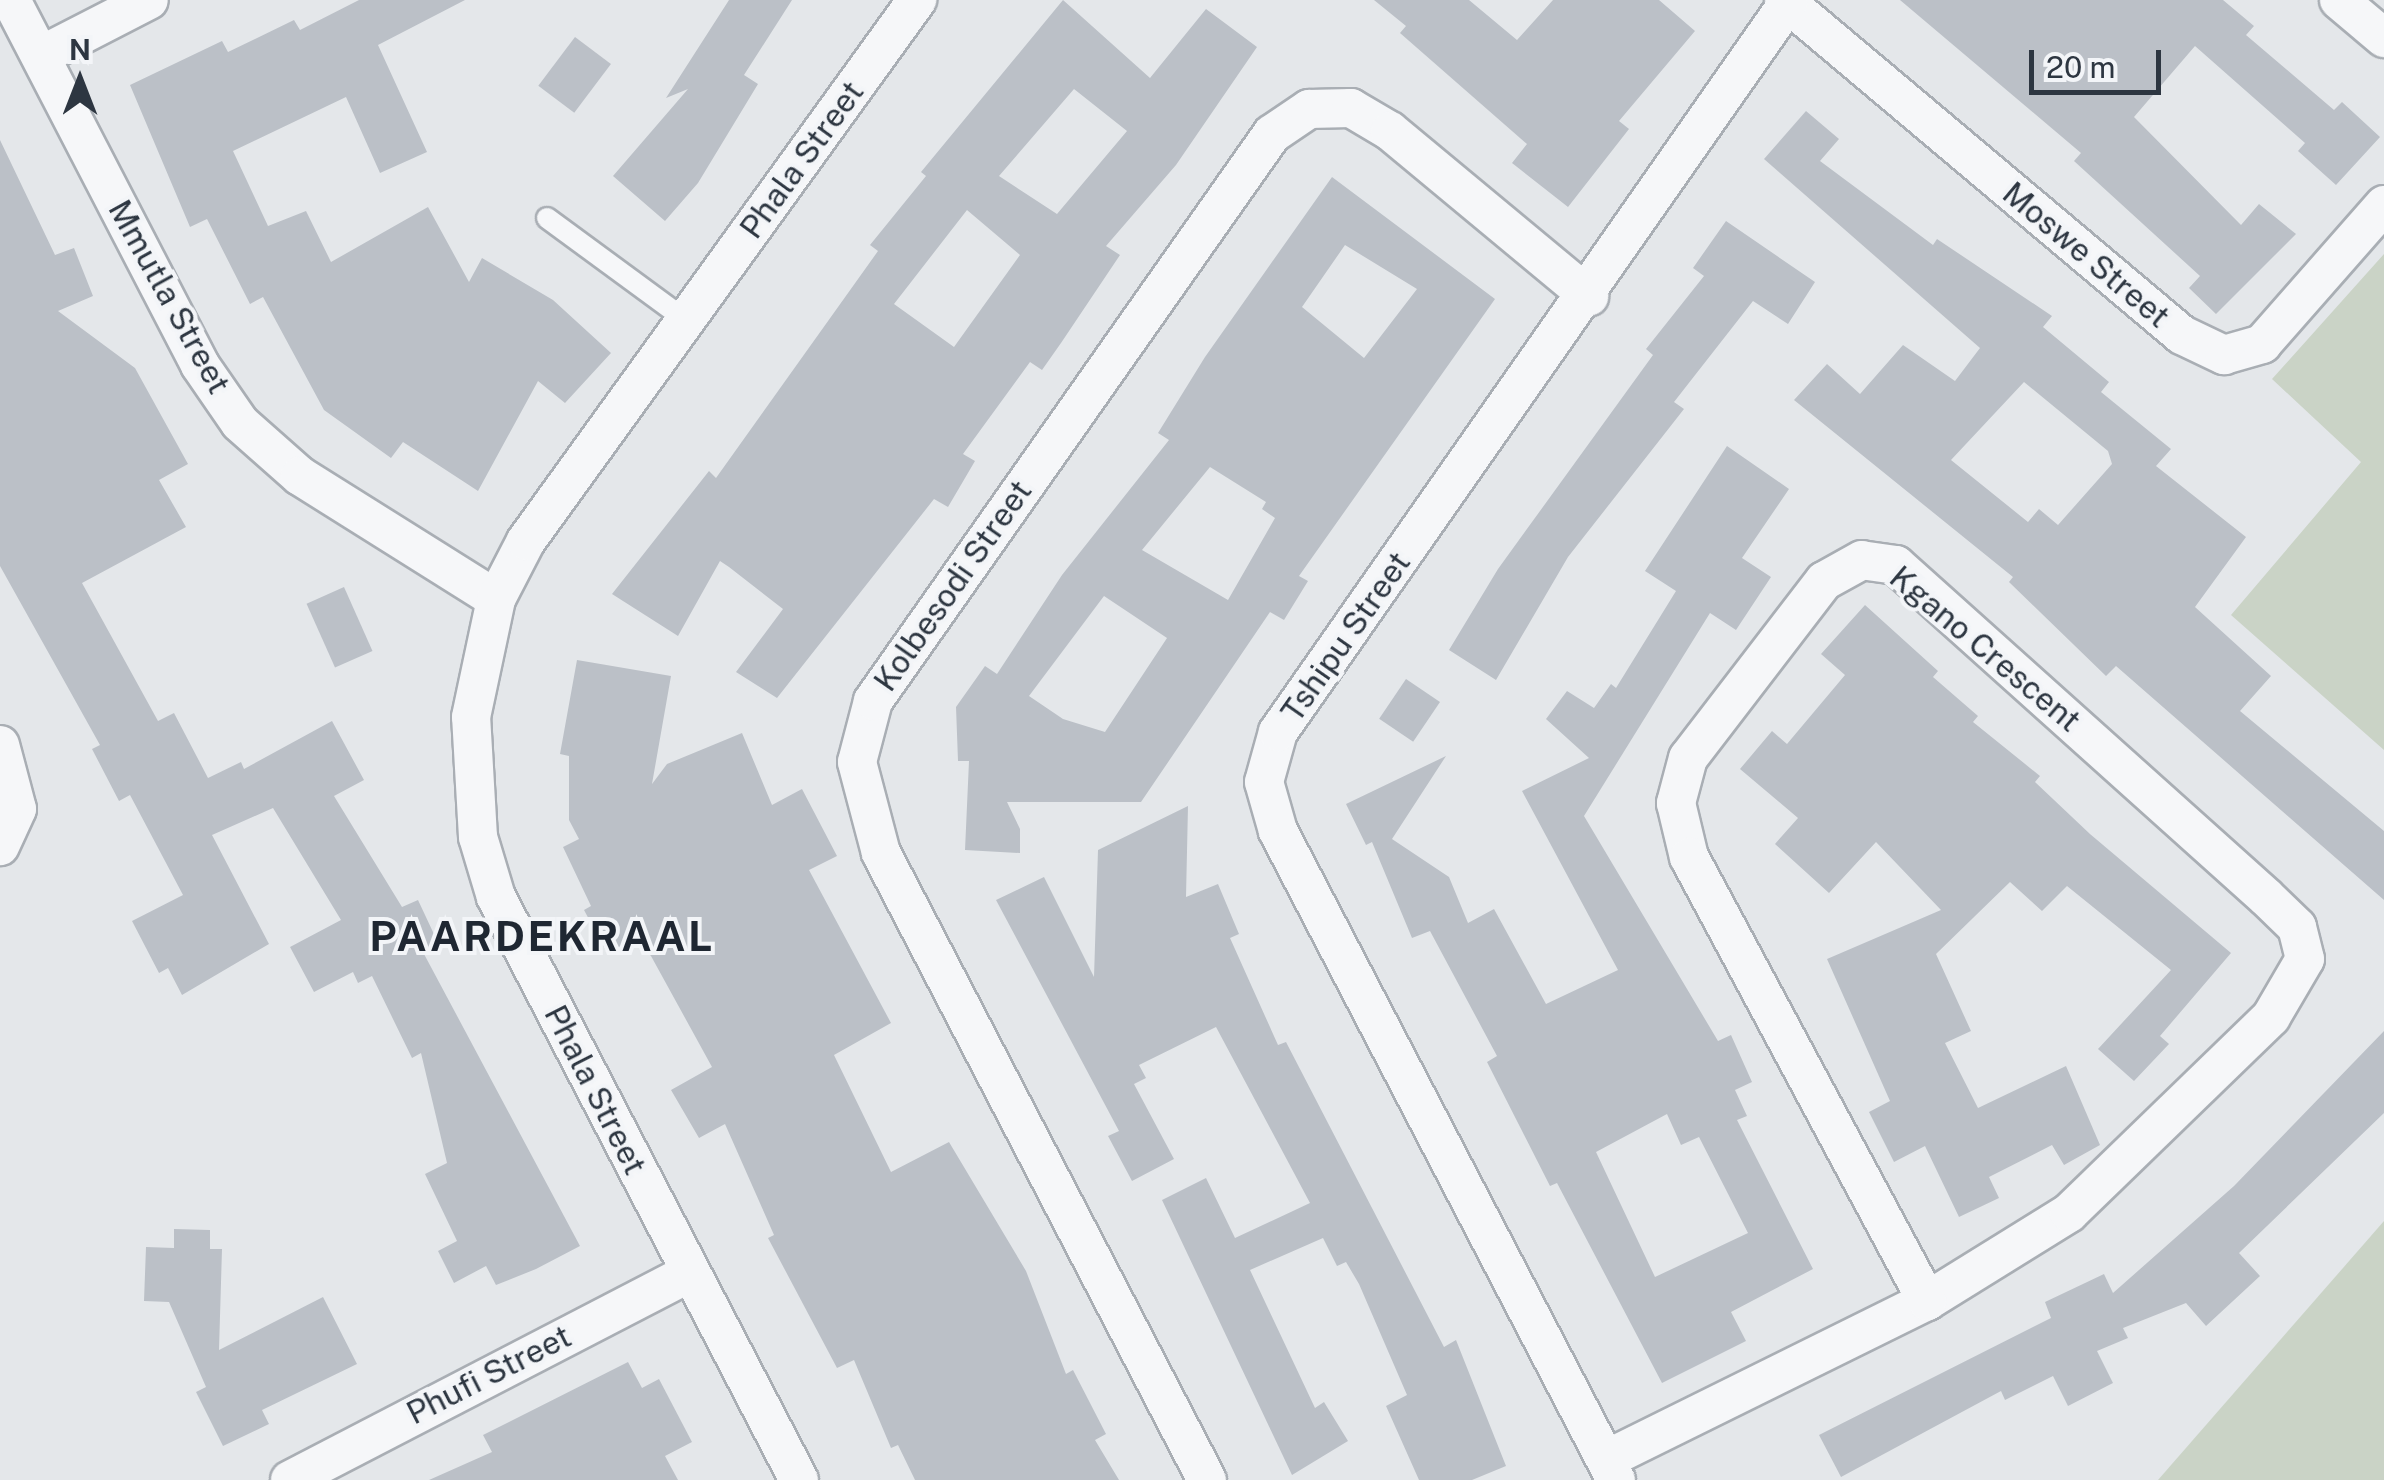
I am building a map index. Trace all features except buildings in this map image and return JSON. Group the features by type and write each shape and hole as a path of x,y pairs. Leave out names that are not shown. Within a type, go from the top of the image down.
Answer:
{"street":[{"name":"Mmutla Street","path":"10,0 42,55 200,366 240,423 300,476 496,599"},
{"path":"42,55 149,0"},
{"name":"Phala Street","path":"799,1480 496,897 478,837 471,717 496,599 554,498 917,0"},
{"path":"2340,0 2384,38"},
{"name":"Moswe Street","path":"1786,2 2182,335 2224,355 2262,344 2384,205"},
{"name":"Tshipu Street","path":"1611,1470 1278,830 1264,782 1278,732 1589,296 1786,2"},
{"name":"Kolbesodi Street","path":"1207,1480 881,852 857,762 874,701 1272,134 1309,109 1351,108 1390,132 1589,296"},
{"name":"Kgano Crescent","path":"1611,1470 1927,1302 2069,1213 2271,1018 2297,978 2304,943 2266,898 1896,565 1862,560 1824,581 1688,758 1676,802 1688,857 1927,1302"},
{"path":"0,744 17,809 0,846"},
{"name":"Phufi Street","path":"290,1480 689,1273"}],"lane":[{"path":"546,218 686,320"}],"shaded area":[{"path":"2384,254 2384,750 2231,615 2361,462 2272,379"},
{"path":"2384,1221 2384,1480 2158,1480"}],"district":[{"name":"PAARDEKRAAL","path":"542,936"}]}
